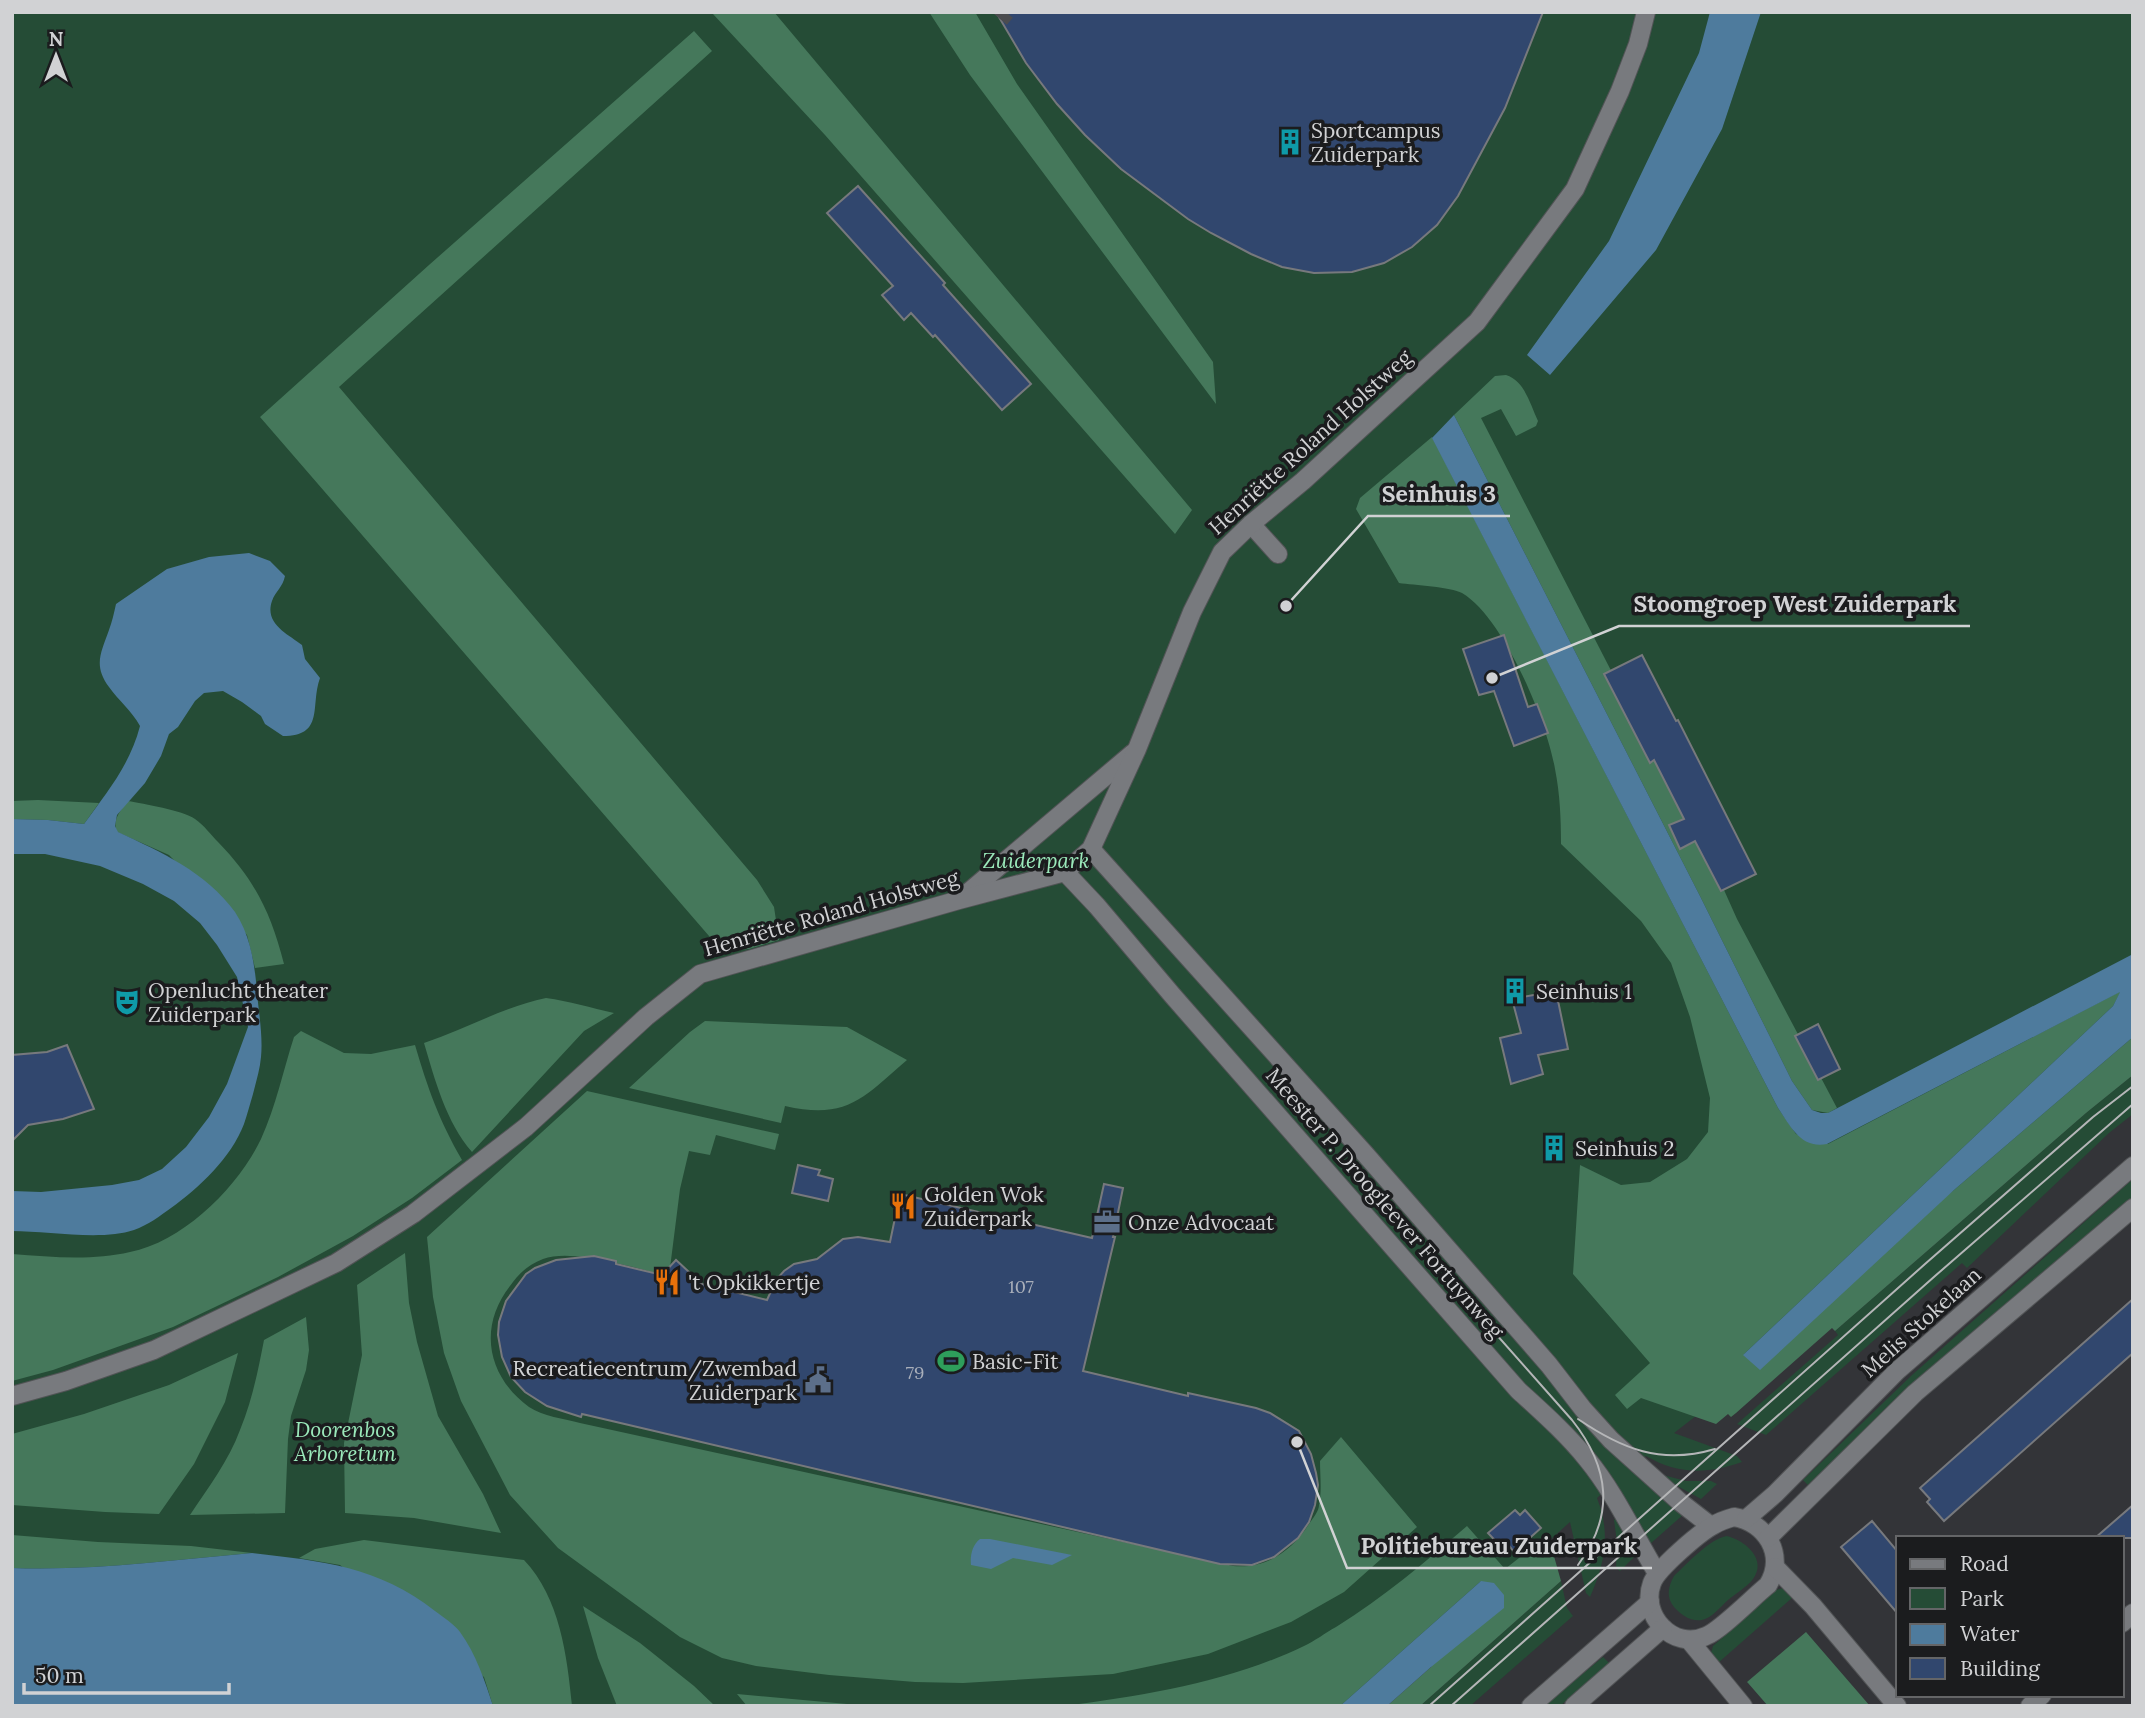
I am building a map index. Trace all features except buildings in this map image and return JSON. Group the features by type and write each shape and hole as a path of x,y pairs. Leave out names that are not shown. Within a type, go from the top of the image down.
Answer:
{"street":[{"name":"Henriëtte Roland Holstweg","path":"12,1396 66,1381 154,1350 336,1263 423,1207 526,1127 646,1017 700,974 1065,872 1091,849 1137,749 1192,612 1222,552 1477,322 1575,189 1620,91 1638,44 1646,12"},
{"path":"1251,524 1279,555"},
{"path":"959,900 1137,749"},
{"name":"Meester P. Droogleever Fortuynweg","path":"1091,849 1366,1155 1549,1365 1614,1444 1686,1508 1711,1526"},
{"name":"Meester P. Droogleever Fortuynweg","path":"1065,872 1518,1390 1562,1429 1588,1460 1657,1573"},
{"name":"Melis Stokelaan","path":"1746,1519 1775,1494 1897,1371 2133,1166"},
{"path":"1768,1538 1915,1394 2133,1208"},
{"path":"1734,1517 1746,1519 1768,1538 1773,1548 1775,1567 1768,1585 1708,1636 1689,1640 1674,1638 1655,1618 1650,1602 1651,1585 1657,1573 1711,1526 1734,1517"},
{"path":"1775,1567 1813,1606 1897,1706"},
{"path":"1531,1706 1650,1602"},
{"path":"1574,1706 1663,1628"},
{"path":"1689,1640 1743,1706"}],"green space":[{"name":"Zuiderpark","path":"12,12 2133,12 2133,1037 1714,1402 1674,1433 1737,1456 1742,1462 1717,1469 1693,1471 1670,1467 1646,1456 1629,1469 1684,1514 1650,1544 1612,1484 1597,1498 1605,1536 1602,1560 1590,1597 1586,1593 1570,1522 1365,1706 12,1706"},
{"path":"774,12 1192,510 1175,534 825,135 713,14"},
{"path":"929,12 975,12 1017,84 1213,362 1216,404 970,75"},
{"path":"694,31 712,51 339,387 757,880 774,907 779,940 749,949 722,951 260,417"},
{"path":"1506,375 1518,382 1526,394 1538,421 1536,426 1516,436 1501,409 1481,418 1737,919 1837,1108 1828,1113 1812,1110 1792,1081 1454,415 1495,376"},
{"path":"1432,437 1778,1108 1796,1134 1828,1144 2121,991 2113,1006 1743,1355 1954,1190 2133,1037 2133,1075 1835,1331 1832,1328 1736,1413 1731,1417 1728,1414 1716,1424 1641,1398 1627,1409 1615,1395 1650,1363 1573,1274 1580,1165 1621,1185 1650,1182 1687,1159 1708,1132 1710,1098 1690,1017 1671,963 1641,921 1561,844 1557,778 1550,749 1533,699 1508,647 1478,606 1462,593 1399,583 1356,509 1360,498"},
{"path":"12,801 99,803 84,824 12,819"},
{"path":"128,801 181,813 195,819 204,827 252,884 267,913 284,964 255,968 247,935 169,855 117,832 116,820"},
{"path":"546,998 614,1013 584,1031 472,1152 448,1114 424,1043 515,1007"},
{"path":"705,1021 847,1027 907,1060 865,1095 839,1108 806,1110 785,1106 781,1123 629,1088"},
{"path":"301,1031 344,1053 371,1054 415,1045 435,1104 462,1160 412,1198 353,1236 278,1277 173,1327 53,1370 12,1381 12,1254 71,1258 116,1255 150,1246 189,1224 224,1193 251,1157 271,1114 294,1037"},
{"path":"2133,1075 2133,1114 2109,1133 1967,1268 1962,1263 1766,1435 1737,1424 1838,1335 1835,1331"},
{"path":"587,1091 779,1134 775,1150 716,1135 710,1155 689,1151 680,1189 669,1276 605,1261 556,1256 528,1267 517,1277 500,1302 494,1318 492,1350 504,1381 515,1395 534,1410 580,1423 1233,1566 1256,1565 1267,1561 1286,1550 1302,1534 1319,1507 1320,1461 1341,1437 1417,1527 1344,1592 1291,1622 1208,1654 1113,1674 963,1683 829,1675 756,1666 722,1658 680,1637 558,1548 510,1495 461,1401 444,1353 433,1297 427,1237"},
{"path":"2133,1179 2133,1198 1808,1485 1803,1480 1912,1375"},
{"name":"Doorenbos Arboretum","path":"405,1253 409,1303 438,1416 483,1494 501,1533 414,1518 345,1513 344,1443 362,1355 357,1285"},
{"path":"306,1317 309,1350 306,1370 291,1416 285,1513 190,1515 218,1474 235,1441 251,1397 264,1340"},
{"path":"238,1353 225,1402 194,1464 159,1514 12,1505 12,1434 84,1414 169,1385"},
{"path":"1663,1475 1686,1481 1711,1481 1717,1484 1701,1499 1663,1478"},
{"path":"1616,1518 1635,1556 1620,1571 1616,1568"},
{"path":"1467,1526 1505,1569 1548,1535 1561,1581 1420,1706 1387,1706 1431,1667 1481,1581 1340,1706 1066,1706 1157,1692 1217,1678 1304,1646 1370,1604"},
{"path":"12,1535 191,1546 252,1553 102,1566 12,1568"},
{"path":"1727,1536 1747,1546 1752,1552 1758,1564 1757,1572 1748,1585 1709,1617 1694,1620 1686,1617 1671,1603 1669,1588 1674,1576 1706,1547"},
{"path":"364,1540 524,1560 536,1575 554,1609 564,1647 572,1706 493,1706 484,1677 340,1565 299,1558 315,1549"},
{"path":"1561,1581 1567,1608 1573,1616 1470,1706 1420,1706"},
{"path":"1783,1588 1793,1597 1718,1663 1711,1653 1713,1646 1776,1590"},
{"path":"583,1606 640,1643 715,1706 617,1706 598,1658"},
{"path":"1806,1632 1870,1706 1768,1706 1747,1682"},
{"path":"1603,1657 1609,1663 1560,1706 1544,1706"},
{"path":"737,1694 869,1706 747,1706"}],"water":[{"path":"1710,12 1761,12 1722,129 1656,250 1550,375 1527,355 1609,241 1699,53"},
{"path":"1454,415 1792,1081 1812,1110 1828,1113 2133,954 2133,1037 1954,1190 1760,1370 1743,1355 2113,1006 2120,992 1827,1144 1818,1145 1803,1140 1778,1108 1432,438"},
{"path":"249,553 270,561 285,576 272,601 271,616 279,628 302,645 305,659 320,678 311,725 296,735 283,736 265,724 261,716 223,691 204,693 195,701 178,727 169,734 161,756 145,783 117,815 115,826 118,832 182,864 211,885 235,912 245,931 255,972 261,1049 258,1076 244,1124 231,1149 203,1182 167,1211 139,1228 106,1235 12,1231 12,1191 41,1192 112,1185 139,1180 162,1169 186,1147 209,1117 227,1084 248,1027 237,977 200,923 174,901 143,884 100,866 45,854 12,854 12,819 84,824 117,778 130,753 140,726 109,687 100,665 101,652 116,604 167,569 209,557"},
{"path":"980,1539 1072,1555 1052,1565 1013,1558 991,1569 971,1565 972,1551"},
{"path":"252,1553 348,1568 392,1584 414,1596 448,1621 466,1640 493,1706 12,1706 12,1568 102,1566"},
{"path":"1481,1581 1494,1583 1504,1595 1504,1608 1387,1706 1340,1706"}],"tunnel":[{"path":"1000,19 1006,12"}],"tram line":[{"path":"1429,1706 1925,1264 2093,1117 2133,1086"},
{"path":"1451,1706 2133,1104"},
{"path":"1449,1281 1572,1420 1594,1456 1603,1492 1602,1510 1598,1528 1578,1565"},
{"path":"1578,1419 1610,1439 1643,1451 1677,1455 1715,1449"}],"place":[{"name":"Sportcampus Zuiderpark","path":"1290,142"},
{"name":"Seinhuis 3","path":"1286,606"},
{"name":"Stoomgroep West Zuiderpark","path":"1492,678"},
{"name":"Seinhuis 1","path":"1515,991"},
{"name":"Openlucht theater Zuiderpark","path":"127,1002"},
{"name":"Seinhuis 2","path":"1554,1148"},
{"name":"Golden Wok Zuiderpark","path":"903,1206"},
{"name":"Onze Advocaat","path":"1107,1222"},
{"name":"'t Opkikkertje","path":"667,1282"},
{"name":"Basic-Fit","path":"951,1361"},
{"name":"Recreatiecentrum/Zwembad Zuiderpark","path":"818,1380"},
{"name":"Politiebureau Zuiderpark","path":"1297,1442"}]}
